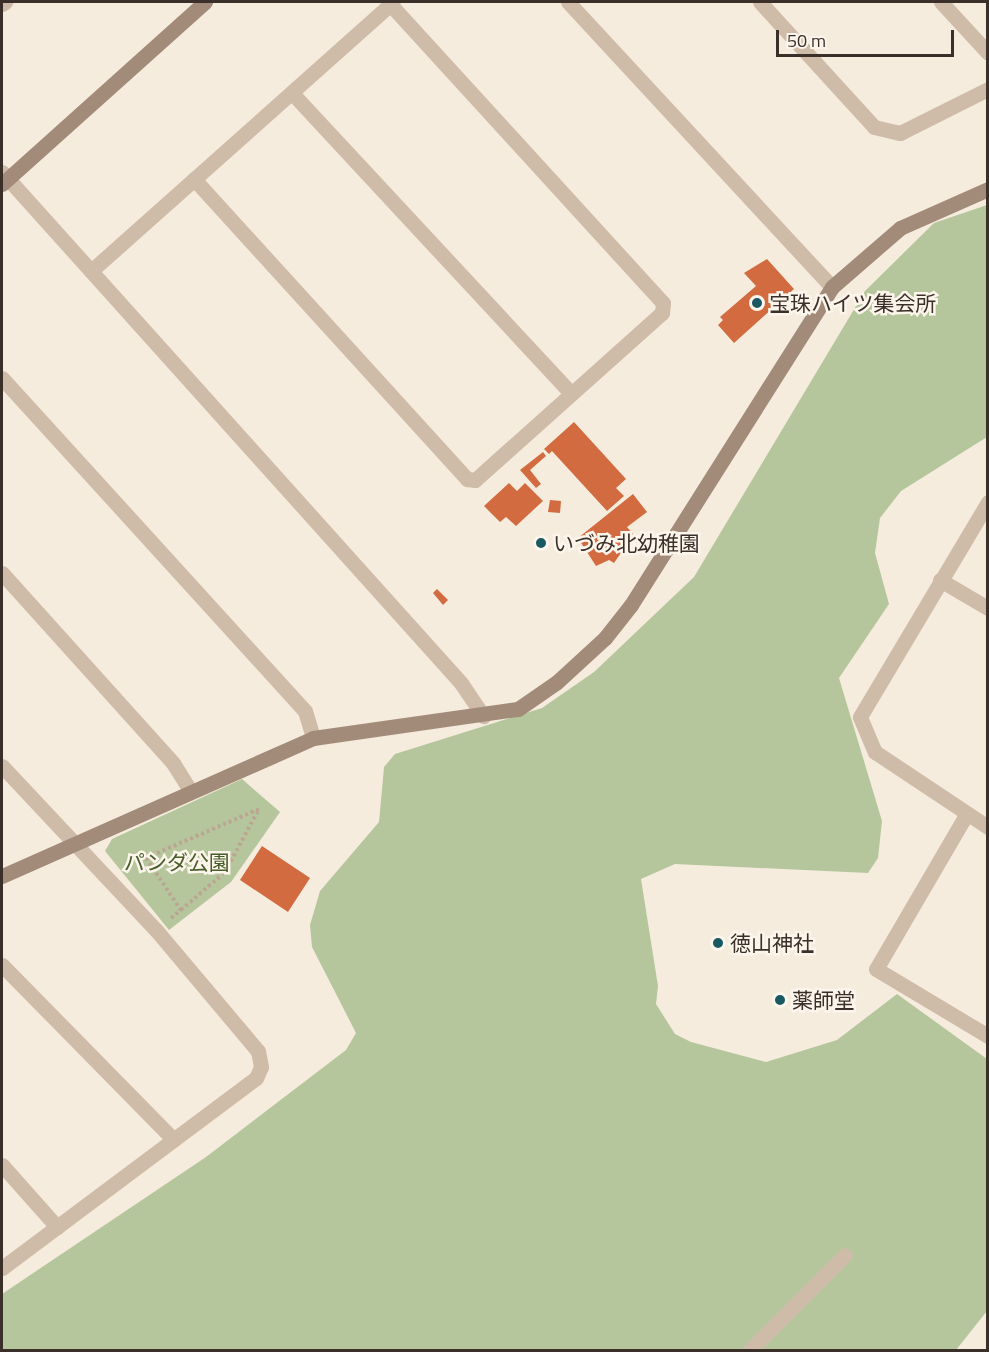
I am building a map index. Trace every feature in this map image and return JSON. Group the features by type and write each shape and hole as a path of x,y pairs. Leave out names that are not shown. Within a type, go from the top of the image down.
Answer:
{"street":[{"path":"204,2 4,179 91,271 461,683 483,716"},
{"path":"568,2 832,287"},
{"path":"760,2 874,128 900,133 987,89"},
{"path":"941,2 987,53"},
{"path":"91,271 194,179 292,93 392,3 663,303 662,312 474,480 467,479 194,179"},
{"path":"292,93 571,393"},
{"path":"2,876 190,790 313,738 483,716 518,709 547,689 618,621 832,287 900,228 987,189"},
{"path":"2,378 305,711 313,738"},
{"path":"987,502 860,717 875,752 966,815 987,826"},
{"path":"2,573 173,763 190,790"},
{"path":"940,580 987,608"},
{"path":"2,766 156,930 258,1051 261,1067 256,1078 2,1268"},
{"path":"966,815 876,969 987,1036"},
{"path":"2,965 174,1140"},
{"path":"2,1166 57,1227"},
{"path":"750,1350 845,1255"}],"path":[{"path":"156,930 181,910 225,872 259,809 146,858 181,910"}],"green space":[{"path":"987,205 987,437 901,491 880,518 875,553 889,604 839,678 882,821 878,858 868,873 675,864 641,879 658,986 656,1004 675,1034 691,1042 766,1062 837,1040 897,994 987,1059 987,1311 956,1350 2,1350 2,1294 206,1157 346,1050 356,1033 312,947 310,925 320,891 379,822 384,767 395,754 542,708 594,672 694,577 865,291 934,223"},
{"name":"パンダ公園","path":"242,779 280,812 231,882 169,930 105,851 112,839"}],"building":[{"name":"宝珠ハイツ集会所","path":"767,259 794,289 734,343 718,325 723,320 720,317 756,286 744,273"},
{"path":"574,422 626,479 616,488 624,496 607,511 552,451 549,454 544,449"},
{"path":"543,452 546,456 530,470 541,484 536,488 520,470"},
{"path":"509,483 517,491 525,483 543,501 516,526 506,517 500,522 484,506"},
{"path":"633,494 647,512 627,527 633,534 622,542 625,547 614,563 609,560 596,566 578,538"},
{"path":"550,500 561,501 560,513 548,512"},
{"path":"437,589 448,600 443,605 433,593"},
{"path":"262,846 310,878 288,912 240,880"}],"place":[{"name":"宝珠ハイツ集会所","path":"757,303"},
{"name":"いづみ北幼稚園","path":"541,543"},
{"name":"徳山神社","path":"718,943"},
{"name":"薬師堂","path":"780,1000"}]}
